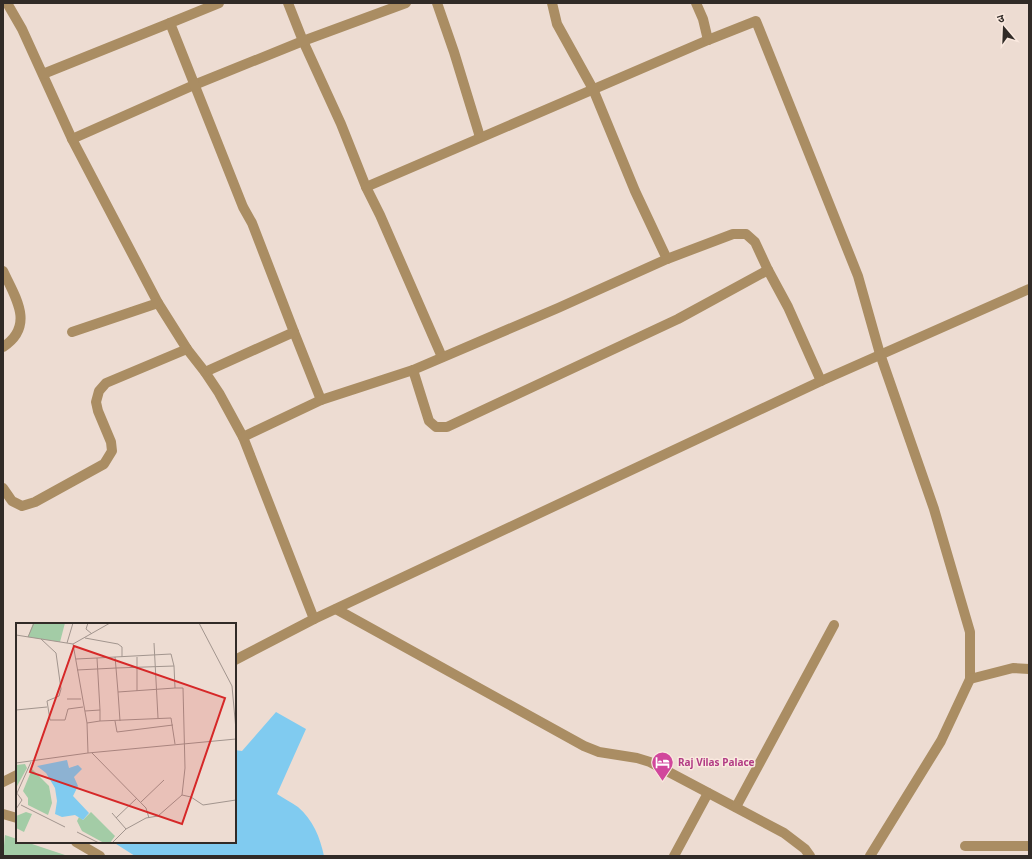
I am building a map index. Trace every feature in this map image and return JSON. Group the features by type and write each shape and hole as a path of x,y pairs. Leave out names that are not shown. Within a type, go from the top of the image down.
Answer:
{"street":[{"path":"7,3 22,29 72,139 158,303 187,348 205,372 244,437 314,619"},
{"path":"43,74 219,3"},
{"path":"288,3 303,41 341,124 366,186 442,357"},
{"path":"72,139 194,85 303,41 406,3"},
{"path":"437,3 454,52 480,137"},
{"path":"552,3 558,24 593,90 635,191 667,259"},
{"path":"696,3 703,19 708,40"},
{"path":"366,186 708,40 756,21 858,276 880,354 934,509 970,632 970,679 941,741 870,856"},
{"path":"170,24 243,207 252,223 321,400"},
{"path":"244,437 321,400 413,370 558,308 667,259 733,234 746,234 755,242 788,307 821,381"},
{"path":"413,370 429,421 436,427 447,427 678,319 768,270"},
{"path":"3,271 20,307 21,320 18,334 3,347"},
{"path":"236,659 314,619 821,381 1029,289"},
{"path":"72,332 158,303"},
{"path":"205,372 294,332"},
{"path":"3,488 12,501 22,506 35,502 104,464 112,451 111,442 98,411 96,402 99,391 106,383 187,348"},
{"path":"336,609 584,746 599,752 637,758 650,762 784,834 805,849 810,856"},
{"path":"736,807 834,625"},
{"path":"970,679 1012,668 1029,669"},
{"path":"3,782 16,775"},
{"path":"674,856 708,793"},
{"path":"3,814 16,818"},
{"path":"78,843 100,856"},
{"path":"965,846 1029,846"}],"green space":[{"path":"5,835 16,839 16,843 29,843 68,856 3,856"}],"water":[{"path":"276,712 306,729 277,794 298,807 308,817 318,836 324,856 135,856 115,843 236,843 236,750 242,751"}],"place":[{"name":"Raj Vilas Palace","path":"663,782"}]}
